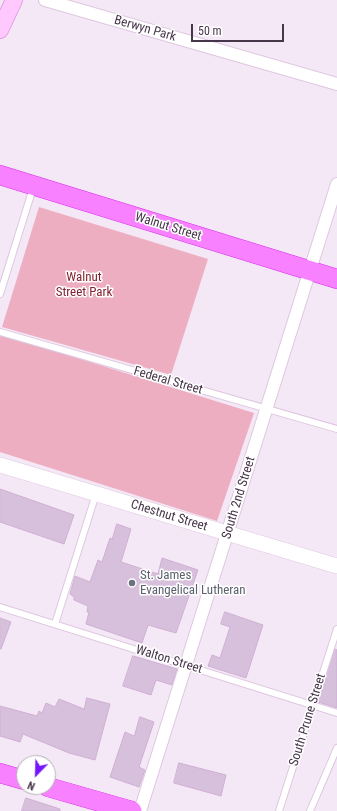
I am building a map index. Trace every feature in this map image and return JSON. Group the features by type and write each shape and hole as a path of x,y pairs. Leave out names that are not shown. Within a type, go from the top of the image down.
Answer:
{"highway":[{"name":"Walnut Street","path":"0,175 337,279"},
{"path":"0,773 16,778"},
{"path":"56,789 132,811"}],"main road":[{"path":"0,30 14,0"}],"street":[{"name":"Berwyn Park","path":"45,0 337,84"},
{"name":"South 2nd Street","path":"140,811 337,184"},
{"name":"Chestnut Street","path":"0,465 337,566"}],"lane":[{"path":"0,294 34,185"},
{"name":"Federal Street","path":"0,332 337,429"},
{"path":"55,624 96,494"},
{"name":"Walton Street","path":"0,607 337,713"},
{"name":"South Prune Street","path":"279,811 337,629"},
{"path":"310,811 337,748"}],"green space":[{"name":"Walnut Street Park","path":"39,207 208,259 171,375 2,327"},
{"path":"0,334 254,413 217,521 0,452"}],"building":[{"path":"0,489 74,515 64,544 0,522"},
{"name":"St. James Evangelical Lutheran","path":"117,524 131,529 121,562 158,574 162,558 198,570 176,633 148,625 142,643 86,624 89,612 87,612 88,606 74,600 74,597 70,594 75,576 90,582 98,560 102,562 110,538 112,539"},
{"path":"225,612 263,625 246,678 208,666 212,655 220,658 230,627 221,624"},
{"path":"0,618 11,622 1,649 0,649"},
{"path":"335,649 337,650 337,708 318,702"},
{"path":"133,656 177,669 172,685 156,680 151,695 123,686"},
{"path":"87,698 110,704 95,760 69,753 23,734 20,742 0,736 0,706 37,716 39,711 42,713 46,703 55,707 59,699 84,709"},
{"path":"140,717 154,722 139,767 145,770 139,787 110,777 125,732 134,736"},
{"path":"179,763 226,775 221,796 174,783"},
{"path":"26,798 60,809 60,811 22,811"}],"place":[{"name":"St. James Evangelical Lutheran","path":"132,583"}]}
